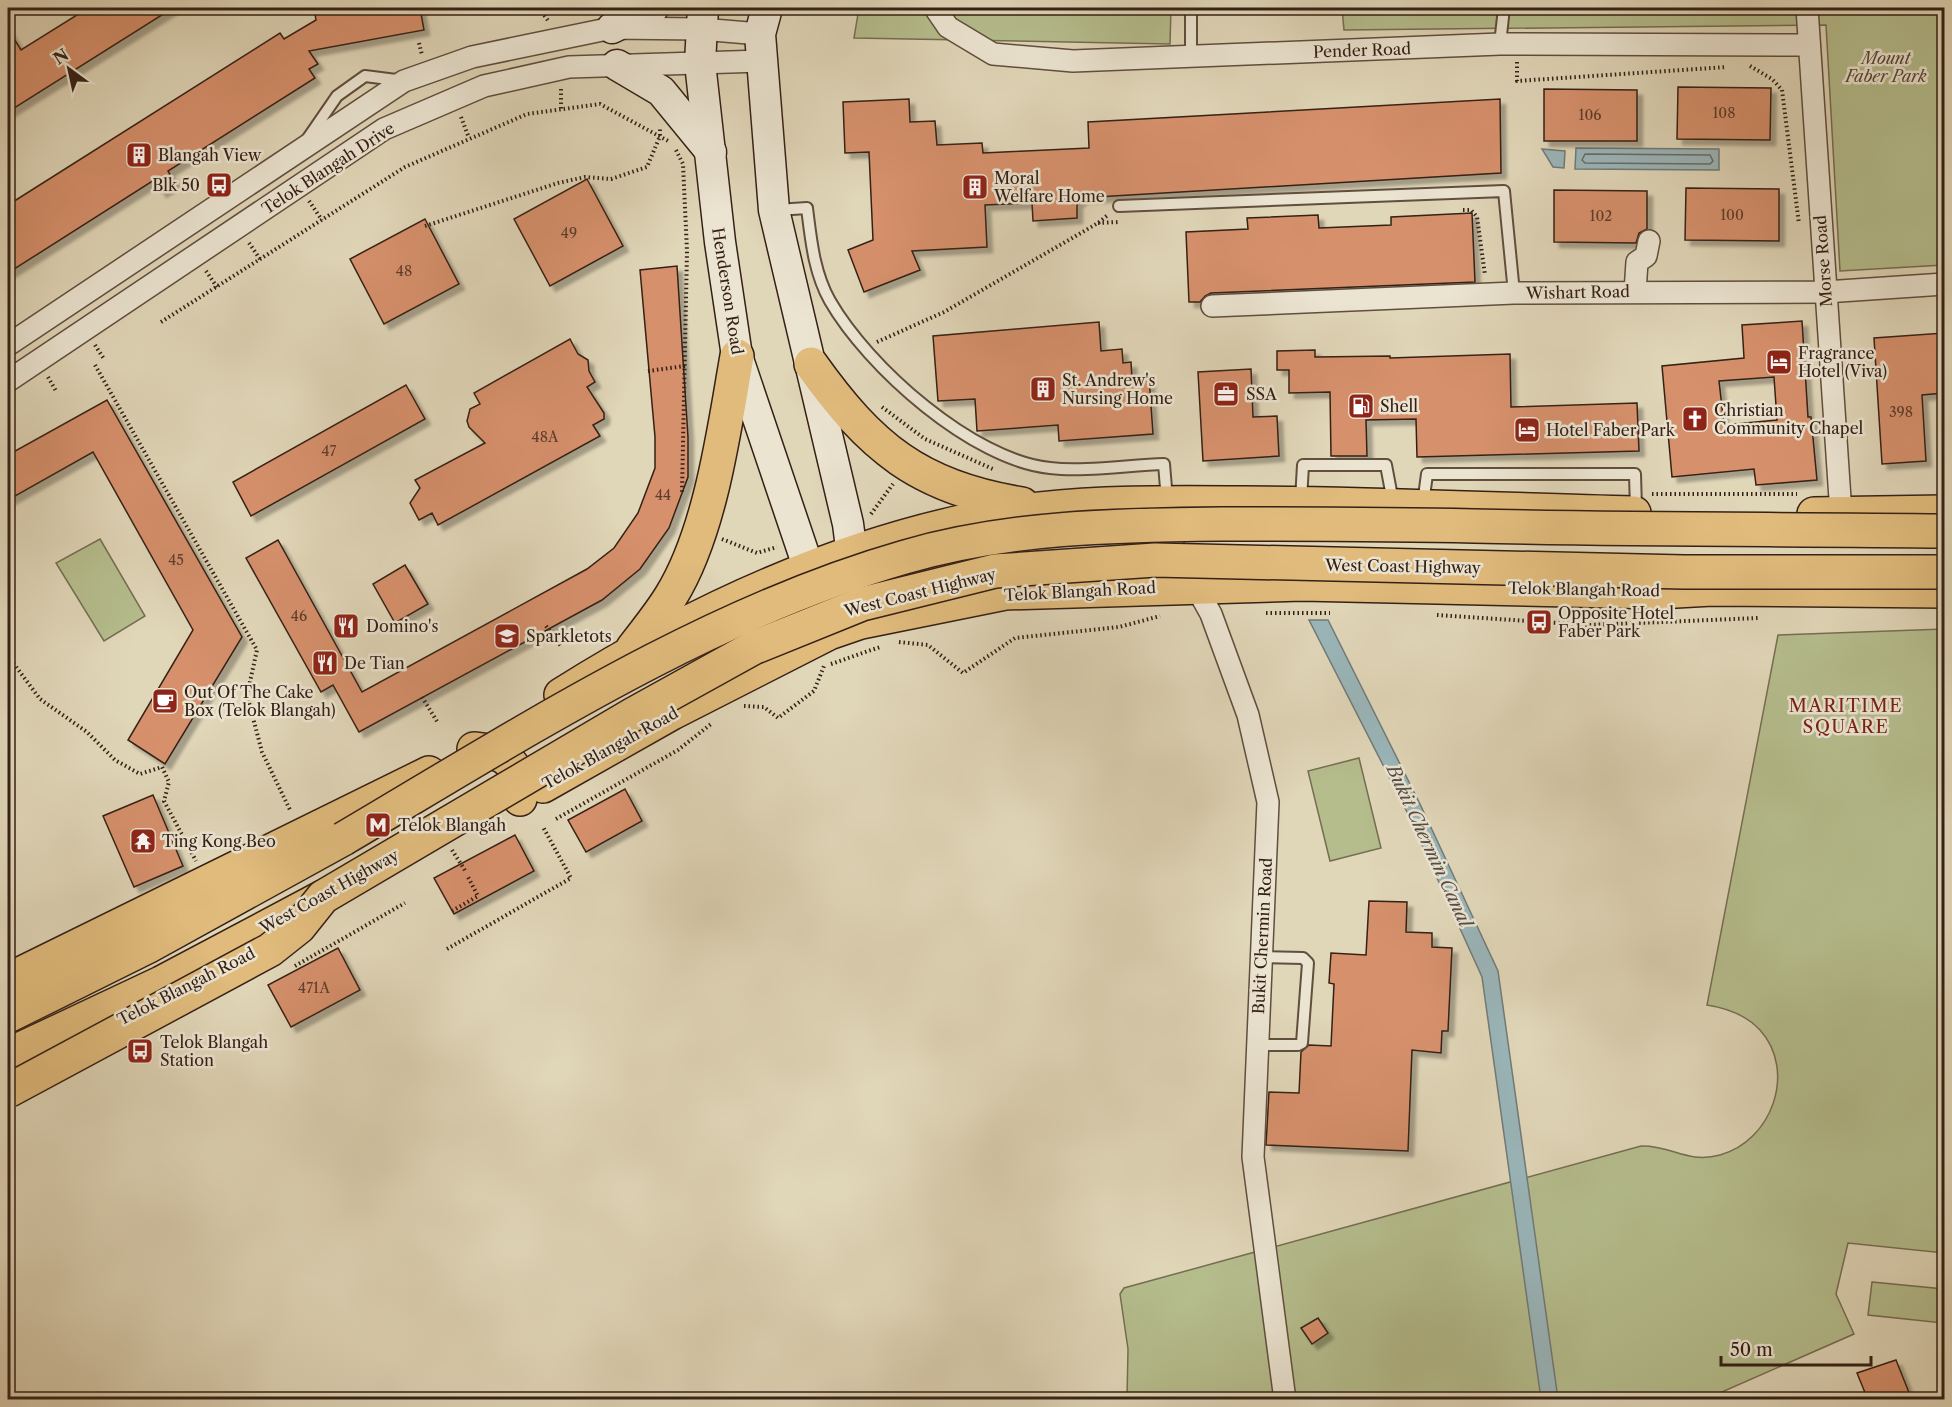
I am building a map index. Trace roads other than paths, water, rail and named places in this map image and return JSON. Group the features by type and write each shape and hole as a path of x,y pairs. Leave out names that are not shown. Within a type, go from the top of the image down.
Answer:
{"main road":[{"path":"612,28 653,8"},
{"name":"Henderson Road","path":"702,18 700,63 720,242 737,356 830,633"},
{"path":"763,34 774,210 848,524 861,622"},
{"path":"617,65 661,92 711,152"},
{"path":"632,650 672,595 700,530 719,455 737,356"},
{"path":"811,364 849,413 876,442 907,465 959,492 1047,508"},
{"path":"8,980 474,749 632,650 810,568 852,552 971,520 1047,508 1152,502 1301,503 1636,513 1944,512"},
{"name":"West Coast Highway","path":"8,1016 147,948 681,646 804,590 907,556 989,537 1138,525 1368,523 1681,531 1944,531"},
{"name":"West Coast Highway","path":"8,1055 160,983 323,897 603,732 753,648 862,604 995,571 1155,560 1684,572 1944,572"},
{"path":"1712,589 1818,574 1944,563"},
{"name":"Telok Blangah Road","path":"8,1073 255,952 672,712 830,633 861,622 1005,593 1197,586 1435,585 1658,592 1712,589 1944,591"},
{"path":"474,749 494,750 510,761 520,778 520,799"},
{"path":"8,1091 270,950 299,927 323,897"}],"street":[{"name":"Pender Road","path":"935,8 948,27 993,54 1073,61 1509,44 1807,45"},
{"name":"Morse Road","path":"1807,8 1807,45 1841,514"},
{"name":"Telok Blangah Drive","path":"8,345 404,81 472,57 612,28 702,18 763,34"},
{"name":"Telok Blangah Drive","path":"8,381 384,129 484,86 569,67 700,63 763,34"},
{"path":"1645,292 1637,262 1648,248"},
{"name":"Wishart Road","path":"1212,306 1514,293 1825,292 1944,284"},
{"name":"Bukit Chermin Road","path":"1152,502 1155,514 1167,530 1211,614 1248,715 1268,802 1253,1158 1285,1400"}],"lane":[{"path":"1191,8 1191,57"},
{"path":"1504,8 1509,44"},
{"path":"1119,206 1504,191 1514,293"},
{"path":"774,210 807,208 815,264 829,300 852,333 922,404 971,440 1008,459 1050,468 1164,464 1152,502"},
{"path":"1258,1045 1298,1045 1302,1042 1308,963 1303,958 1260,957"}],"water":[{"path":"1576,148 1719,149 1719,170 1575,169"},
{"path":"1542,149 1565,151 1564,168 1553,167"},
{"name":"Bukit Chermin Canal","path":"1309,620 1328,620 1420,804 1498,971 1558,1399 1541,1399 1482,977 1408,814"}],"place":[{"name":"Blangah View","path":"139,155"},
{"name":"Blk 50","path":"219,185"},
{"name":"Moral Welfare Home","path":"975,187"},
{"name":"Fragrance Hotel (Viva)","path":"1779,362"},
{"name":"St. Andrew's Nursing Home","path":"1043,389"},
{"name":"SSA","path":"1226,394"},
{"name":"Shell","path":"1361,406"},
{"name":"Christian Community Chapel","path":"1695,419"},
{"name":"Hotel Faber Park","path":"1527,430"},
{"name":"Opposite Hotel Faber Park","path":"1539,622"},
{"name":"Domino's","path":"346,626"},
{"name":"Sparkletots","path":"507,636"},
{"name":"De Tian","path":"325,663"},
{"name":"Out Of The Cake Box (Telok Blangah)","path":"165,701"},
{"name":"Telok Blangah","path":"378,825"},
{"name":"Ting Kong Beo","path":"143,841"},
{"name":"Telok Blangah Station","path":"140,1051"}],"district":[{"name":"MARITIME SQUARE","path":"1846,716"}],"park label":[{"name":"Mount Faber Park","path":"1886,67"}]}
